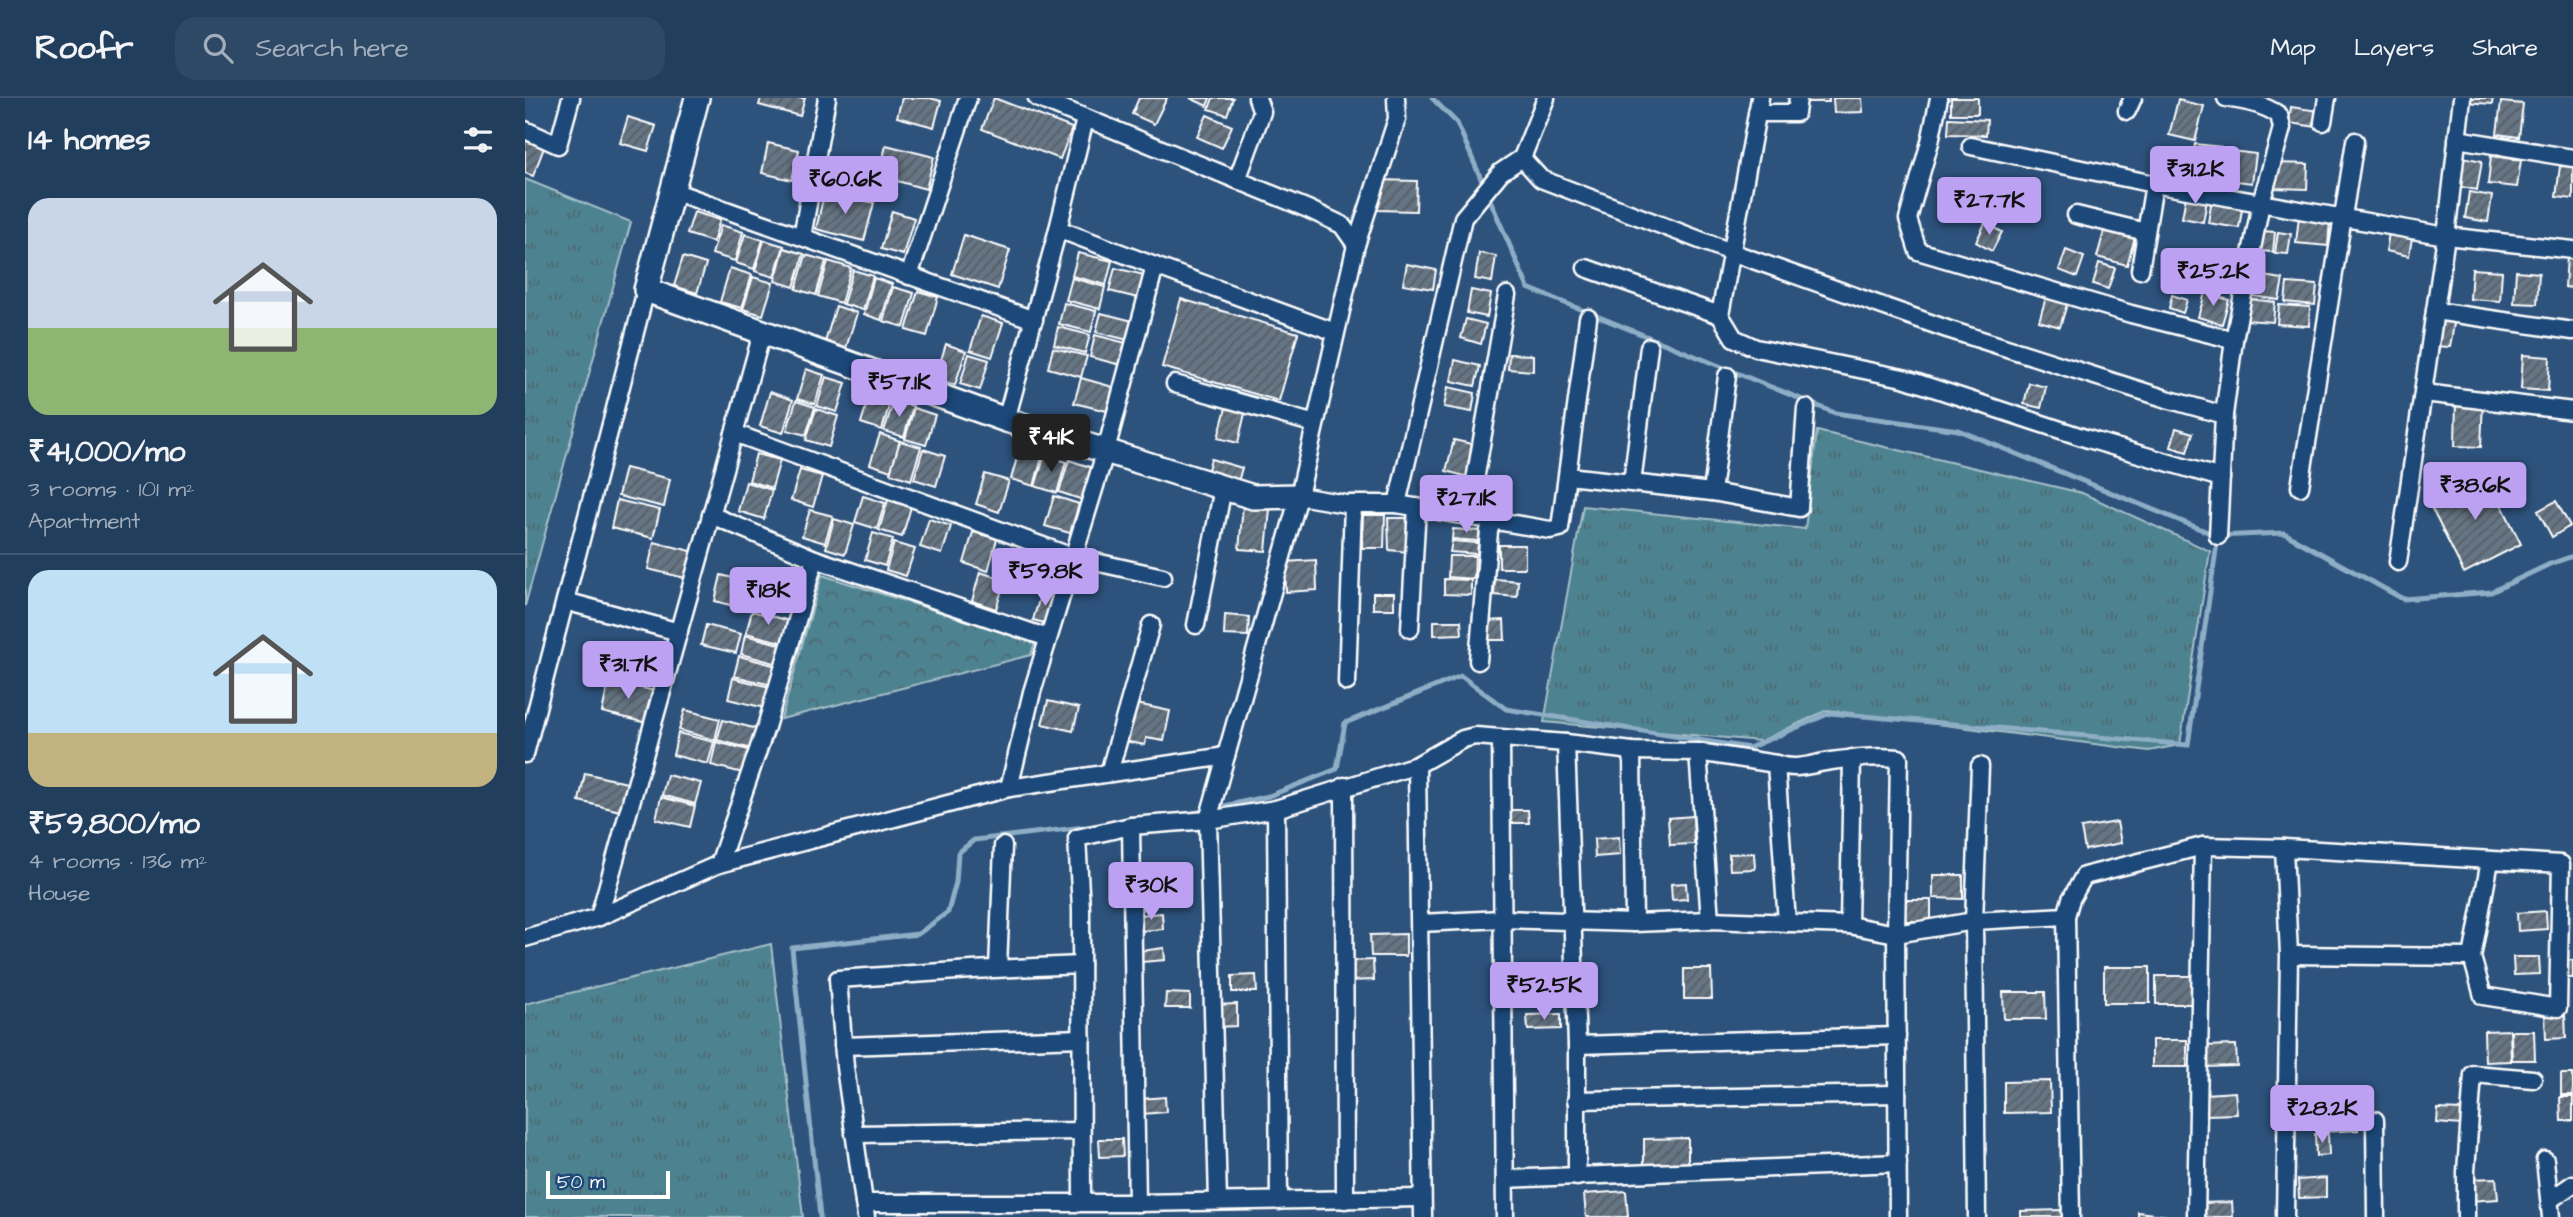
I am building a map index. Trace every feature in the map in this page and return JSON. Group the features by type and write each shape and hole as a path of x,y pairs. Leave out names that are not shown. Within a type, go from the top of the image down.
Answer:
{"street":[{"path":"525,130 558,145 571,98"},
{"path":"525,754 697,98"},
{"path":"802,237 827,98"},
{"path":"909,275 968,98"},
{"path":"1037,98 1342,225 1356,245"},
{"path":"1218,1201 1209,818 1300,496 1356,245 1397,119 1396,98"},
{"path":"1397,504 1463,218 1501,172 1522,158 1546,98"},
{"path":"1720,315 1759,106 1796,113 1798,98"},
{"path":"1939,98 1930,142 1908,219 1918,251 2131,314 2234,340"},
{"path":"2218,536 2224,415 2234,340 2260,203 2281,128 2280,115 2252,102 2226,98"},
{"path":"2323,122 2326,98"},
{"path":"2398,562 2446,236 2462,98"},
{"path":"1237,180 1262,103"},
{"path":"1006,420 1085,119"},
{"path":"2457,139 2573,158"},
{"path":"2300,487 2355,141"},
{"path":"1971,146 2154,184 2446,236 2573,250"},
{"path":"1522,158 1541,179 1731,252 1947,329 2224,415"},
{"path":"2140,270 2154,184"},
{"path":"673,191 1034,320"},
{"path":"2076,215 2146,232"},
{"path":"1058,229 1335,332"},
{"path":"1009,788 1048,638 1106,450 1155,267"},
{"path":"1586,268 1720,315 1734,338 1756,348 1903,378 2088,439 2221,478"},
{"path":"646,290 1006,420 1253,498 1300,496 1353,504 1397,504 1550,530 1560,528 1588,318"},
{"path":"1469,515 1507,295"},
{"path":"2435,311 2573,331"},
{"path":"599,917 762,333"},
{"path":"1632,482 1649,347"},
{"path":"1712,492 1727,376"},
{"path":"1175,384 1315,424"},
{"path":"2424,393 2573,411"},
{"path":"1568,475 1712,492 1799,508 1806,408"},
{"path":"734,433 1073,557 1163,577"},
{"path":"1196,625 1223,488"},
{"path":"1347,682 1353,504"},
{"path":"1410,629 1417,507"},
{"path":"711,515 815,559 1048,638"},
{"path":"1478,662 1489,531 1493,519"},
{"path":"719,864 766,727 815,559"},
{"path":"565,601 678,632"},
{"path":"1109,774 1151,625"},
{"path":"1082,1202 1081,965 1077,838 1131,825 1276,809 1417,765 1463,739 1482,736 1632,751 1698,752 1776,764 1789,769 1852,758 1899,758 1896,934 1898,1217"},
{"path":"1501,739 1505,1217"},
{"path":"1566,743 1577,1045 1577,1177"},
{"path":"1632,751 1634,923"},
{"path":"1698,752 1710,920"},
{"path":"1849,925 1852,758"},
{"path":"525,938 599,917 719,864 1009,788 1225,760"},
{"path":"1776,764 1787,923"},
{"path":"1417,765 1423,1217"},
{"path":"1977,1217 1974,921 1980,766"},
{"path":"1344,786 1345,1200"},
{"path":"1276,809 1279,1201"},
{"path":"1131,825 1137,1203"},
{"path":"998,968 1003,846"},
{"path":"2196,1217 2203,846"},
{"path":"2071,1217 2066,916 2071,899 2084,876 2203,846 2567,864 2566,1001 2558,1008 2483,996 2472,957 2490,861"},
{"path":"2284,848 2289,955 2285,1217"},
{"path":"1420,923 1501,919 1634,923 1710,920 1849,925 1896,934 1974,921 2066,916"},
{"path":"2289,955 2472,957"},
{"path":"1081,965 838,979 843,1046 865,1210 1082,1202 1422,1198"},
{"path":"1577,1045 1897,1036"},
{"path":"843,1046 1082,1038"},
{"path":"2466,1217 2466,1171 2473,1074 2533,1079"},
{"path":"1576,1100 1897,1094"},
{"path":"2375,1120 2376,1217"},
{"path":"855,1134 1081,1131"},
{"path":"2545,1160 2551,1209"},
{"path":"1505,1179 1898,1163"},
{"path":"2551,1209 2573,1184"}],"green space":[{"path":"525,179 631,222 525,606"},
{"path":"1817,431 2082,493 2210,551 2180,745 2149,751 1827,710 1761,741 1544,722 1583,506 1805,529"},
{"path":"822,575 1035,642 1031,655 781,719"},
{"path":"771,944 803,1217 525,1217 525,1004"}],"building":[{"path":"761,98 805,98 800,116 759,105"},
{"path":"902,98 930,98 941,101 934,127 897,117"},
{"path":"994,98 1072,128 1060,159 982,129"},
{"path":"1139,98 1167,98 1154,124 1132,114"},
{"path":"1190,98 1210,98 1207,106"},
{"path":"1213,98 1233,98 1227,115 1209,109"},
{"path":"1807,98 1829,98 1829,102 1807,102"},
{"path":"1833,98 1862,98 1863,112 1834,113"},
{"path":"1951,98 1978,98 1978,114 1951,114"},
{"path":"2465,98 2493,98 2492,104 2465,102"},
{"path":"2178,100 2204,106 2195,141 2169,135"},
{"path":"2501,102 2523,104 2519,137 2497,134"},
{"path":"2291,107 2319,111 2317,127 2289,123"},
{"path":"1207,115 1232,126 1222,148 1197,137"},
{"path":"628,117 656,126 648,151 620,143"},
{"path":"1949,118 1987,120 1986,135 1948,134"},
{"path":"525,137 545,145 533,176 525,173"},
{"path":"768,143 799,150 792,180 762,173"},
{"path":"2195,144 2221,147 2218,176 2191,173"},
{"path":"886,145 934,157 926,189 879,176"},
{"path":"2224,150 2256,154 2252,183 2220,179"},
{"path":"2458,156 2482,161 2477,190 2452,185"},
{"path":"2491,156 2521,160 2517,187 2488,184"},
{"path":"2275,163 2308,164 2307,189 2274,188"},
{"path":"2560,166 2573,167 2573,199 2556,197"},
{"path":"1378,180 1417,181 1416,211 1377,210"},
{"path":"825,190 874,203 864,241 816,229"},
{"path":"2187,191 2208,195 2203,222 2182,218"},
{"path":"2469,192 2492,196 2488,222 2465,218"},
{"path":"2212,198 2243,203 2239,228 2208,223"},
{"path":"892,211 914,218 903,255 881,249"},
{"path":"694,212 720,220 713,242 687,234"},
{"path":"2299,216 2330,220 2328,246 2296,243"},
{"path":"1985,223 2002,232 1992,251 1976,242"},
{"path":"721,225 743,232 735,261 712,254"},
{"path":"2105,228 2135,237 2127,265 2097,257"},
{"path":"2260,231 2275,232 2273,252 2258,251"},
{"path":"2278,232 2291,234 2288,254 2275,253"},
{"path":"2389,233 2412,238 2409,256 2386,251"},
{"path":"745,234 763,240 754,269 736,263"},
{"path":"964,235 1010,250 998,289 952,274"},
{"path":"764,240 784,246 774,277 755,271"},
{"path":"784,248 804,254 794,287 775,281"},
{"path":"2066,250 2084,257 2077,277 2059,270"},
{"path":"1078,253 1112,261 1106,285 1072,276"},
{"path":"1479,253 1496,256 1492,282 1475,279"},
{"path":"806,255 826,261 816,295 796,289"},
{"path":"683,257 706,264 697,293 674,286"},
{"path":"2567,257 2573,258 2573,288 2565,287"},
{"path":"828,261 851,268 841,303 818,296"},
{"path":"2099,263 2115,268 2108,289 2093,284"},
{"path":"1407,264 1436,270 1433,289 1403,284"},
{"path":"730,268 752,275 742,308 720,302"},
{"path":"1115,268 1144,275 1138,298 1109,291"},
{"path":"2472,269 2502,271 2500,301 2470,299"},
{"path":"853,270 873,276 863,310 843,304"},
{"path":"2516,271 2539,273 2537,304 2514,303"},
{"path":"2256,275 2283,279 2279,300 2253,296"},
{"path":"753,277 773,283 763,315 743,309"},
{"path":"874,278 892,284 881,320 864,314"},
{"path":"1072,278 1105,287 1100,309 1066,300"},
{"path":"2287,283 2317,285 2315,305 2285,302"},
{"path":"893,287 914,293 904,327 883,321"},
{"path":"1471,290 1491,294 1487,317 1467,313"},
{"path":"918,291 938,297 927,336 906,330"},
{"path":"2205,293 2229,300 2222,324 2198,317"},
{"path":"2047,294 2068,301 2060,327 2039,321"},
{"path":"2172,295 2187,300 2183,313 2169,308"},
{"path":"1181,299 1298,333 1279,401 1162,367"},
{"path":"2248,299 2275,302 2273,322 2246,320"},
{"path":"1064,303 1096,311 1091,332 1059,324"},
{"path":"2279,305 2310,307 2309,326 2277,324"},
{"path":"836,306 857,313 846,348 825,342"},
{"path":"1101,313 1133,321 1128,340 1096,332"},
{"path":"981,316 1003,323 992,357 970,350"},
{"path":"2437,317 2455,318 2450,347 2433,346"},
{"path":"1466,319 1486,324 1481,344 1461,338"},
{"path":"1058,327 1090,335 1085,353 1054,345"},
{"path":"1095,335 1126,343 1121,365 1090,357"},
{"path":"946,344 966,351 955,385 935,379"},
{"path":"1053,348 1087,356 1081,377 1048,368"},
{"path":"969,354 989,360 980,390 960,384"},
{"path":"1509,354 1533,355 1533,371 1508,369"},
{"path":"2523,355 2550,357 2548,391 2521,389"},
{"path":"1455,360 1480,366 1475,386 1451,381"},
{"path":"806,369 824,375 815,404 797,399"},
{"path":"826,377 846,383 837,412 817,406"},
{"path":"1081,378 1113,387 1107,411 1074,403"},
{"path":"2029,383 2046,387 2041,408 2024,404"},
{"path":"1448,387 1475,393 1472,412 1444,407"},
{"path":"770,392 793,400 783,433 760,426"},
{"path":"870,393 891,399 882,430 861,423"},
{"path":"2456,399 2483,400 2481,447 2455,446"},
{"path":"894,400 913,406 904,437 884,431"},
{"path":"796,401 815,407 806,435 787,430"},
{"path":"1227,404 1246,409 1238,443 1218,438"},
{"path":"914,408 935,415 926,445 905,439"},
{"path":"816,409 838,416 829,447 806,440"},
{"path":"2176,428 2193,433 2187,452 2171,447"},
{"path":"880,434 900,441 891,471 870,464"},
{"path":"1454,440 1476,445 1468,477 1446,471"},
{"path":"900,441 921,447 911,480 890,473"},
{"path":"1020,447 1043,454 1034,486 1011,479"},
{"path":"923,449 945,456 936,486 914,479"},
{"path":"756,454 780,460 772,488 749,481"},
{"path":"1045,455 1066,462 1057,493 1035,486"},
{"path":"1211,459 1242,468 1237,485 1206,476"},
{"path":"1069,460 1093,468 1083,500 1059,492"},
{"path":"625,468 670,479 664,507 618,496"},
{"path":"800,470 822,476 813,507 791,500"},
{"path":"2485,471 2521,544 2464,573 2428,501"},
{"path":"985,474 1009,481 999,512 976,504"},
{"path":"746,482 772,490 764,519 738,511"},
{"path":"863,496 885,503 877,529 855,522"},
{"path":"1054,496 1079,504 1070,533 1045,526"},
{"path":"617,500 660,510 653,538 611,528"},
{"path":"888,500 911,507 902,537 879,530"},
{"path":"2556,501 2570,526 2552,537 2538,511"},
{"path":"1243,506 1270,509 1266,551 1239,549"},
{"path":"810,510 833,516 825,543 802,536"},
{"path":"1363,515 1385,515 1384,548 1362,548"},
{"path":"1388,518 1408,518 1408,552 1389,550"},
{"path":"834,519 854,525 845,554 826,548"},
{"path":"929,519 951,526 942,554 920,547"},
{"path":"1453,529 1480,531 1478,541 1452,539"},
{"path":"973,532 997,539 988,571 964,563"},
{"path":"873,533 893,539 885,566 865,560"},
{"path":"1452,541 1478,543 1477,554 1450,552"},
{"path":"654,542 695,552 689,579 648,569"},
{"path":"894,543 915,549 906,576 886,570"},
{"path":"1499,545 1525,545 1525,568 1499,568"},
{"path":"1449,556 1475,556 1474,579 1448,577"},
{"path":"1316,560 1317,590 1286,592 1285,562"},
{"path":"980,572 1005,580 996,609 972,601"},
{"path":"721,575 756,584 749,610 715,601"},
{"path":"1444,579 1471,580 1471,595 1444,594"},
{"path":"1495,579 1518,581 1517,597 1494,595"},
{"path":"1041,593 1057,597 1048,624 1033,620"},
{"path":"1373,593 1394,593 1394,609 1373,609"},
{"path":"752,611 790,621 784,643 746,633"},
{"path":"1225,615 1249,617 1248,636 1224,635"},
{"path":"1504,620 1505,640 1486,640 1486,621"},
{"path":"1434,621 1461,621 1462,634 1434,635"},
{"path":"706,625 741,634 736,653 701,645"},
{"path":"745,635 783,645 778,664 741,654"},
{"path":"739,656 777,666 772,685 734,676"},
{"path":"733,678 770,687 765,708 728,699"},
{"path":"609,680 655,691 647,723 602,712"},
{"path":"1048,701 1079,708 1073,731 1042,724"},
{"path":"1132,703 1170,711 1164,741 1146,738 1145,745 1124,741"},
{"path":"685,710 720,719 715,740 679,730"},
{"path":"723,720 757,729 752,749 717,740"},
{"path":"678,733 714,742 708,764 673,755"},
{"path":"716,742 753,751 747,774 711,765"},
{"path":"585,773 631,784 624,812 579,801"},
{"path":"667,775 701,783 695,804 662,795"},
{"path":"661,797 695,806 690,827 656,819"},
{"path":"1505,810 1528,810 1529,823 1505,823"},
{"path":"1693,816 1694,844 1670,845 1668,818"},
{"path":"2117,822 2121,843 2085,850 2081,828"},
{"path":"1619,837 1620,855 1595,857 1594,839"},
{"path":"1754,853 1755,869 1730,870 1729,854"},
{"path":"1933,875 1963,875 1963,899 1933,898"},
{"path":"1686,883 1687,899 1672,900 1671,884"},
{"path":"1903,900 1931,900 1931,921 1903,921"},
{"path":"2546,911 2547,929 2518,931 2517,913"},
{"path":"1162,913 1163,929 1141,931 1139,915"},
{"path":"1406,934 1406,956 1371,956 1370,935"},
{"path":"1164,948 1165,960 1142,962 1141,951"},
{"path":"2513,957 2539,957 2540,974 2514,975"},
{"path":"1373,960 1374,980 1349,981 1349,961"},
{"path":"2573,960 2573,978 2564,978 2563,961"},
{"path":"2104,967 2150,967 2150,1003 2104,1003"},
{"path":"1684,969 1711,969 1712,999 1684,999"},
{"path":"1533,974 1534,992 1513,994 1512,977"},
{"path":"1256,975 1257,992 1232,992 1232,976"},
{"path":"2156,976 2197,976 2197,1004 2156,1004"},
{"path":"2003,992 2045,992 2046,1019 2004,1019"},
{"path":"1166,993 1190,994 1190,1008 1165,1008"},
{"path":"1237,1004 1237,1026 1214,1027 1213,1005"},
{"path":"2565,1013 2566,1038 2546,1039 2545,1014"},
{"path":"1561,1014 1561,1029 1528,1030 1527,1015"},
{"path":"2510,1030 2511,1061 2485,1062 2484,1031"},
{"path":"2511,1031 2534,1031 2535,1060 2512,1060"},
{"path":"2152,1040 2187,1040 2187,1067 2152,1067"},
{"path":"2236,1045 2237,1066 2203,1067 2202,1046"},
{"path":"2561,1074 2573,1074 2573,1095 2561,1095"},
{"path":"2050,1081 2051,1112 2004,1113 2004,1082"},
{"path":"2235,1092 2237,1114 2206,1115 2205,1094"},
{"path":"1165,1097 1166,1112 1142,1114 1141,1099"},
{"path":"2560,1097 2573,1097 2573,1121 2561,1121"},
{"path":"2357,1108 2358,1130 2324,1132 2323,1110"},
{"path":"2438,1109 2462,1110 2461,1125 2437,1123"},
{"path":"2315,1134 2328,1134 2329,1155 2316,1156"},
{"path":"1688,1138 1688,1167 1644,1168 1644,1139"},
{"path":"1099,1139 1122,1139 1123,1156 1100,1157"},
{"path":"2326,1178 2326,1197 2299,1198 2298,1180"},
{"path":"2496,1178 2498,1199 2469,1201 2468,1179"},
{"path":"1626,1191 1628,1217 1586,1217 1584,1194"},
{"path":"2232,1202 2233,1217 2203,1217 2202,1203"},
{"path":"2062,1210 2062,1217 2021,1217 2021,1211"},
{"path":"2138,1212 2177,1217 2138,1217"}],"waterway":[{"path":"1432,98 1457,123 1528,288 1835,413 1958,430 2215,535"},
{"path":"1185,815 1269,796 1337,769 1345,723 1461,676 1506,709 1749,748 1830,713 2188,745 2218,536 2284,533 2403,599 2491,592 2573,556"},
{"path":"820,1217 792,948 918,934 948,912 956,882 958,853 974,840 1102,825"}]}
